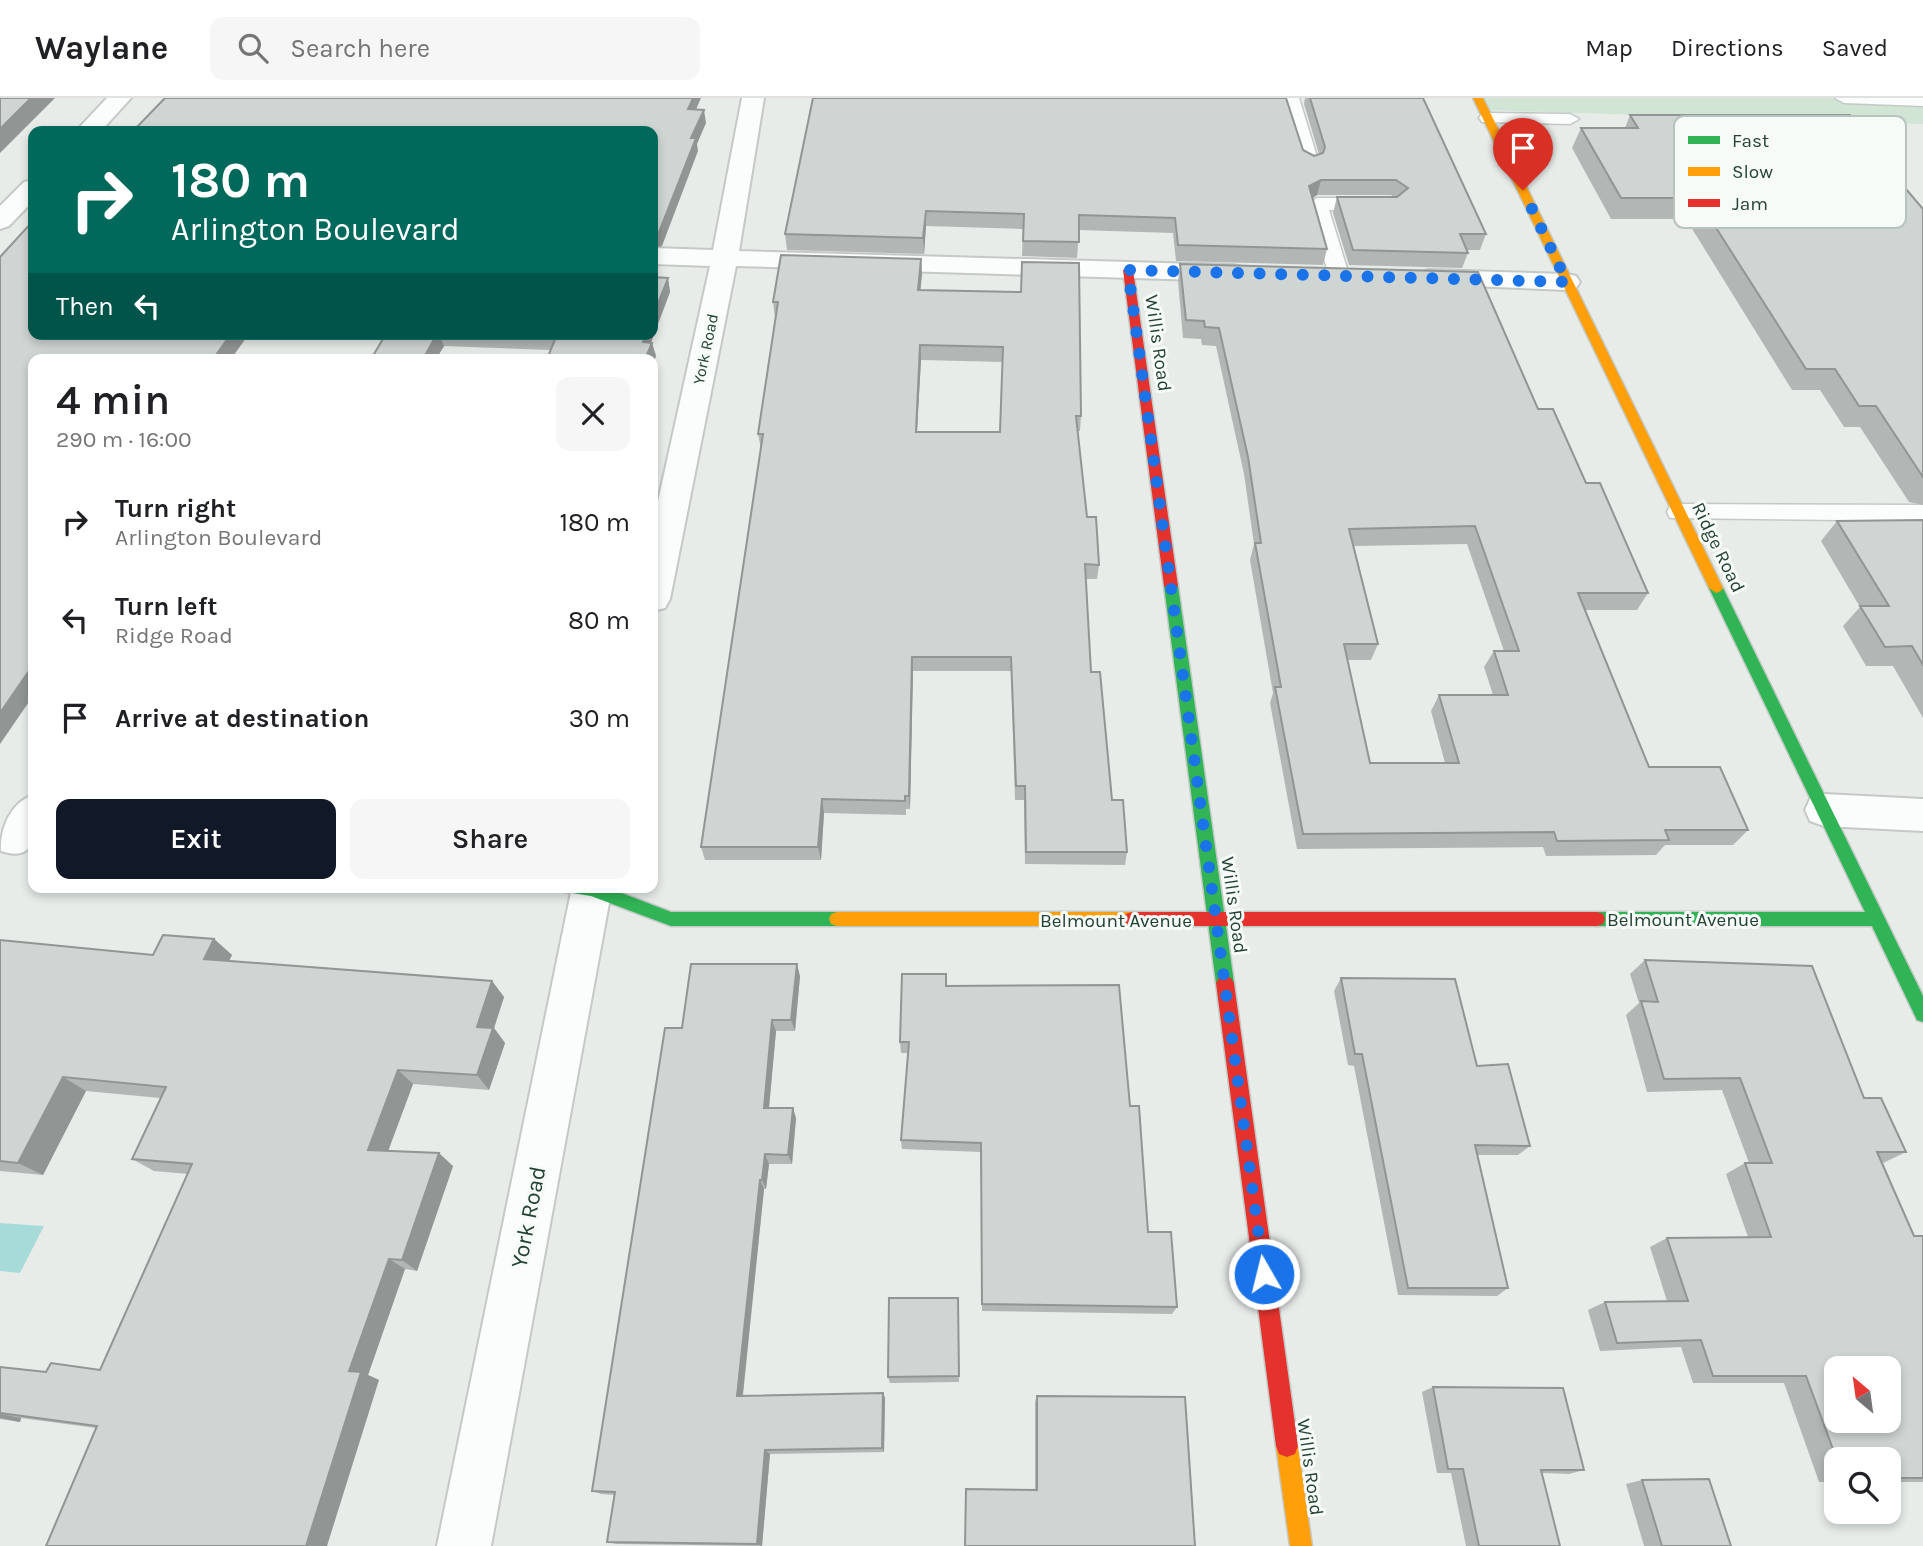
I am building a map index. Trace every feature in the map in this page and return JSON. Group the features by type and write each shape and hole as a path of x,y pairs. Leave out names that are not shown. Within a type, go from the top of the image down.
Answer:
{"street":[{"path":"93,126 120,98"},
{"name":"York Road","path":"658,575 724,261 753,98"},
{"name":"Ridge Road","path":"1478,98 1923,1014"},
{"path":"1,220 28,192"},
{"path":"1,220 28,221"},
{"path":"658,257 1262,273"},
{"name":"Willis Road","path":"1128,270 1301,1546"},
{"path":"1404,277 1567,282"},
{"path":"1824,810 1923,815"},
{"name":"York Road","path":"464,1546 584,893"},
{"name":"Belmount Avenue","path":"599,893 671,919 1877,919"}],"lane":[{"path":"1290,98 1310,163"},
{"path":"1844,98 1923,101"},
{"path":"1488,118 1570,119"},
{"path":"1340,275 1317,204 1391,204"},
{"path":"1679,512 1923,513"}],"green space":[{"path":"1478,98 1923,98 1923,124 1906,123 1906,116 1674,116 1484,110"}],"water":[{"path":"0,1223 44,1226 20,1273 0,1271"}],"building":[{"path":"0,98 31,98 0,129"},
{"path":"165,98 693,98 688,109 704,110 691,138 696,138 658,232 658,126 138,126"},
{"path":"813,98 1286,98 1303,150 1314,156 1323,153 1325,147 1310,98 1423,98 1486,234 1460,234 1468,253 1353,250 1337,197 1397,197 1408,188 1396,180 1321,180 1309,186 1327,249 1178,245 1175,218 1079,215 1079,242 1023,241 1024,214 926,211 923,238 785,234"},
{"path":"1630,115 1851,116 1674,116 1674,198 1621,198 1581,128 1638,128"},
{"path":"1906,189 1923,209 1923,477 1876,406 1859,406 1835,369 1806,369 1716,228 1906,228"},
{"path":"28,226 28,340 227,340 217,354 28,354 28,672 0,713 0,257"},
{"path":"781,255 921,259 918,290 1021,292 1022,262 1079,263 1081,416 1076,416 1087,517 1096,517 1099,565 1085,564 1091,672 1100,672 1112,800 1123,800 1127,852 1026,852 1025,786 1016,786 1011,657 912,657 909,796 905,796 905,801 822,799 818,847 701,847 763,434 758,434 778,302 773,302","holes":["920,345 1003,347 1000,432 916,432"]},
{"path":"1180,264 1478,272 1538,409 1553,409 1586,483 1600,483 1648,593 1578,593 1649,767 1720,767 1748,830 1665,830 1669,840 1557,841 1554,832 1303,834 1275,687 1281,687 1255,543 1261,543 1248,457 1219,328 1205,327 1204,321 1186,320","holes":["1475,526 1519,651 1494,651 1508,695 1439,695 1459,763 1370,763 1344,644 1378,644 1349,529"]},
{"path":"658,277 668,278 658,303"},
{"path":"382,340 434,340 426,354 374,354"},
{"path":"555,340 644,340 643,342 652,343 647,354 549,354"},
{"path":"1923,520 1923,665 1912,646 1885,647 1860,606 1889,606 1837,521"},
{"path":"163,935 214,939 204,959 492,981 477,1027 493,1028 477,1075 398,1070 368,1150 439,1153 402,1260 389,1259 349,1371 361,1372 306,1546 46,1546 97,1426 0,1413 0,1367 46,1372 51,1363 100,1370 192,1164 132,1159 166,1087 63,1077 18,1163 0,1161 0,940 153,955"},
{"path":"1645,960 1812,966 1864,1098 1881,1098 1906,1152 1877,1152 1914,1236 1923,1236 1923,1478 1901,1478 1901,1447 1832,1447 1827,1433 1901,1433 1901,1356 1824,1356 1824,1425 1806,1376 1713,1376 1701,1340 1617,1343 1605,1302 1688,1301 1667,1238 1771,1237 1745,1163 1772,1163 1740,1078 1664,1079 1641,1001 1658,1002"},
{"path":"691,964 797,964 791,1020 772,1020 764,1108 793,1108 788,1155 765,1154 737,1396 883,1393 882,1448 765,1450 757,1544 607,1542 615,1492 592,1491 665,1028 682,1028"},
{"path":"902,974 946,974 946,986 1119,985 1130,1106 1139,1106 1148,1232 1171,1232 1177,1307 982,1304 981,1143 901,1140 909,1042 900,1042"},
{"path":"1341,978 1455,979 1477,1066 1508,1064 1530,1146 1475,1145 1508,1288 1408,1288 1362,1054 1355,1054"},
{"path":"889,1298 958,1298 959,1376 888,1377"},
{"path":"1433,1387 1563,1388 1584,1470 1541,1470 1560,1546 1479,1546 1463,1469 1448,1469"},
{"path":"1037,1396 1185,1397 1195,1546 965,1546 966,1489 1037,1490"},
{"path":"1709,1479 1731,1546 1662,1546 1642,1480"}],"traffic: fast":[{"path":"1171,586 1225,983"},
{"path":"1716,588 1923,1014"},
{"path":"603,893 671,919 837,919"},
{"path":"1597,919 1877,919"}],"traffic: slow":[{"path":"1478,98 1716,588"},
{"path":"837,919 1132,919"},
{"path":"1287,1446 1301,1546"}],"traffic: jam":[{"path":"1128,270 1171,586"},
{"path":"1132,919 1597,919"},
{"path":"1225,983 1287,1446"}],"route":[{"path":"1264,1274 1128,270 1567,282 1523,190"}]}
